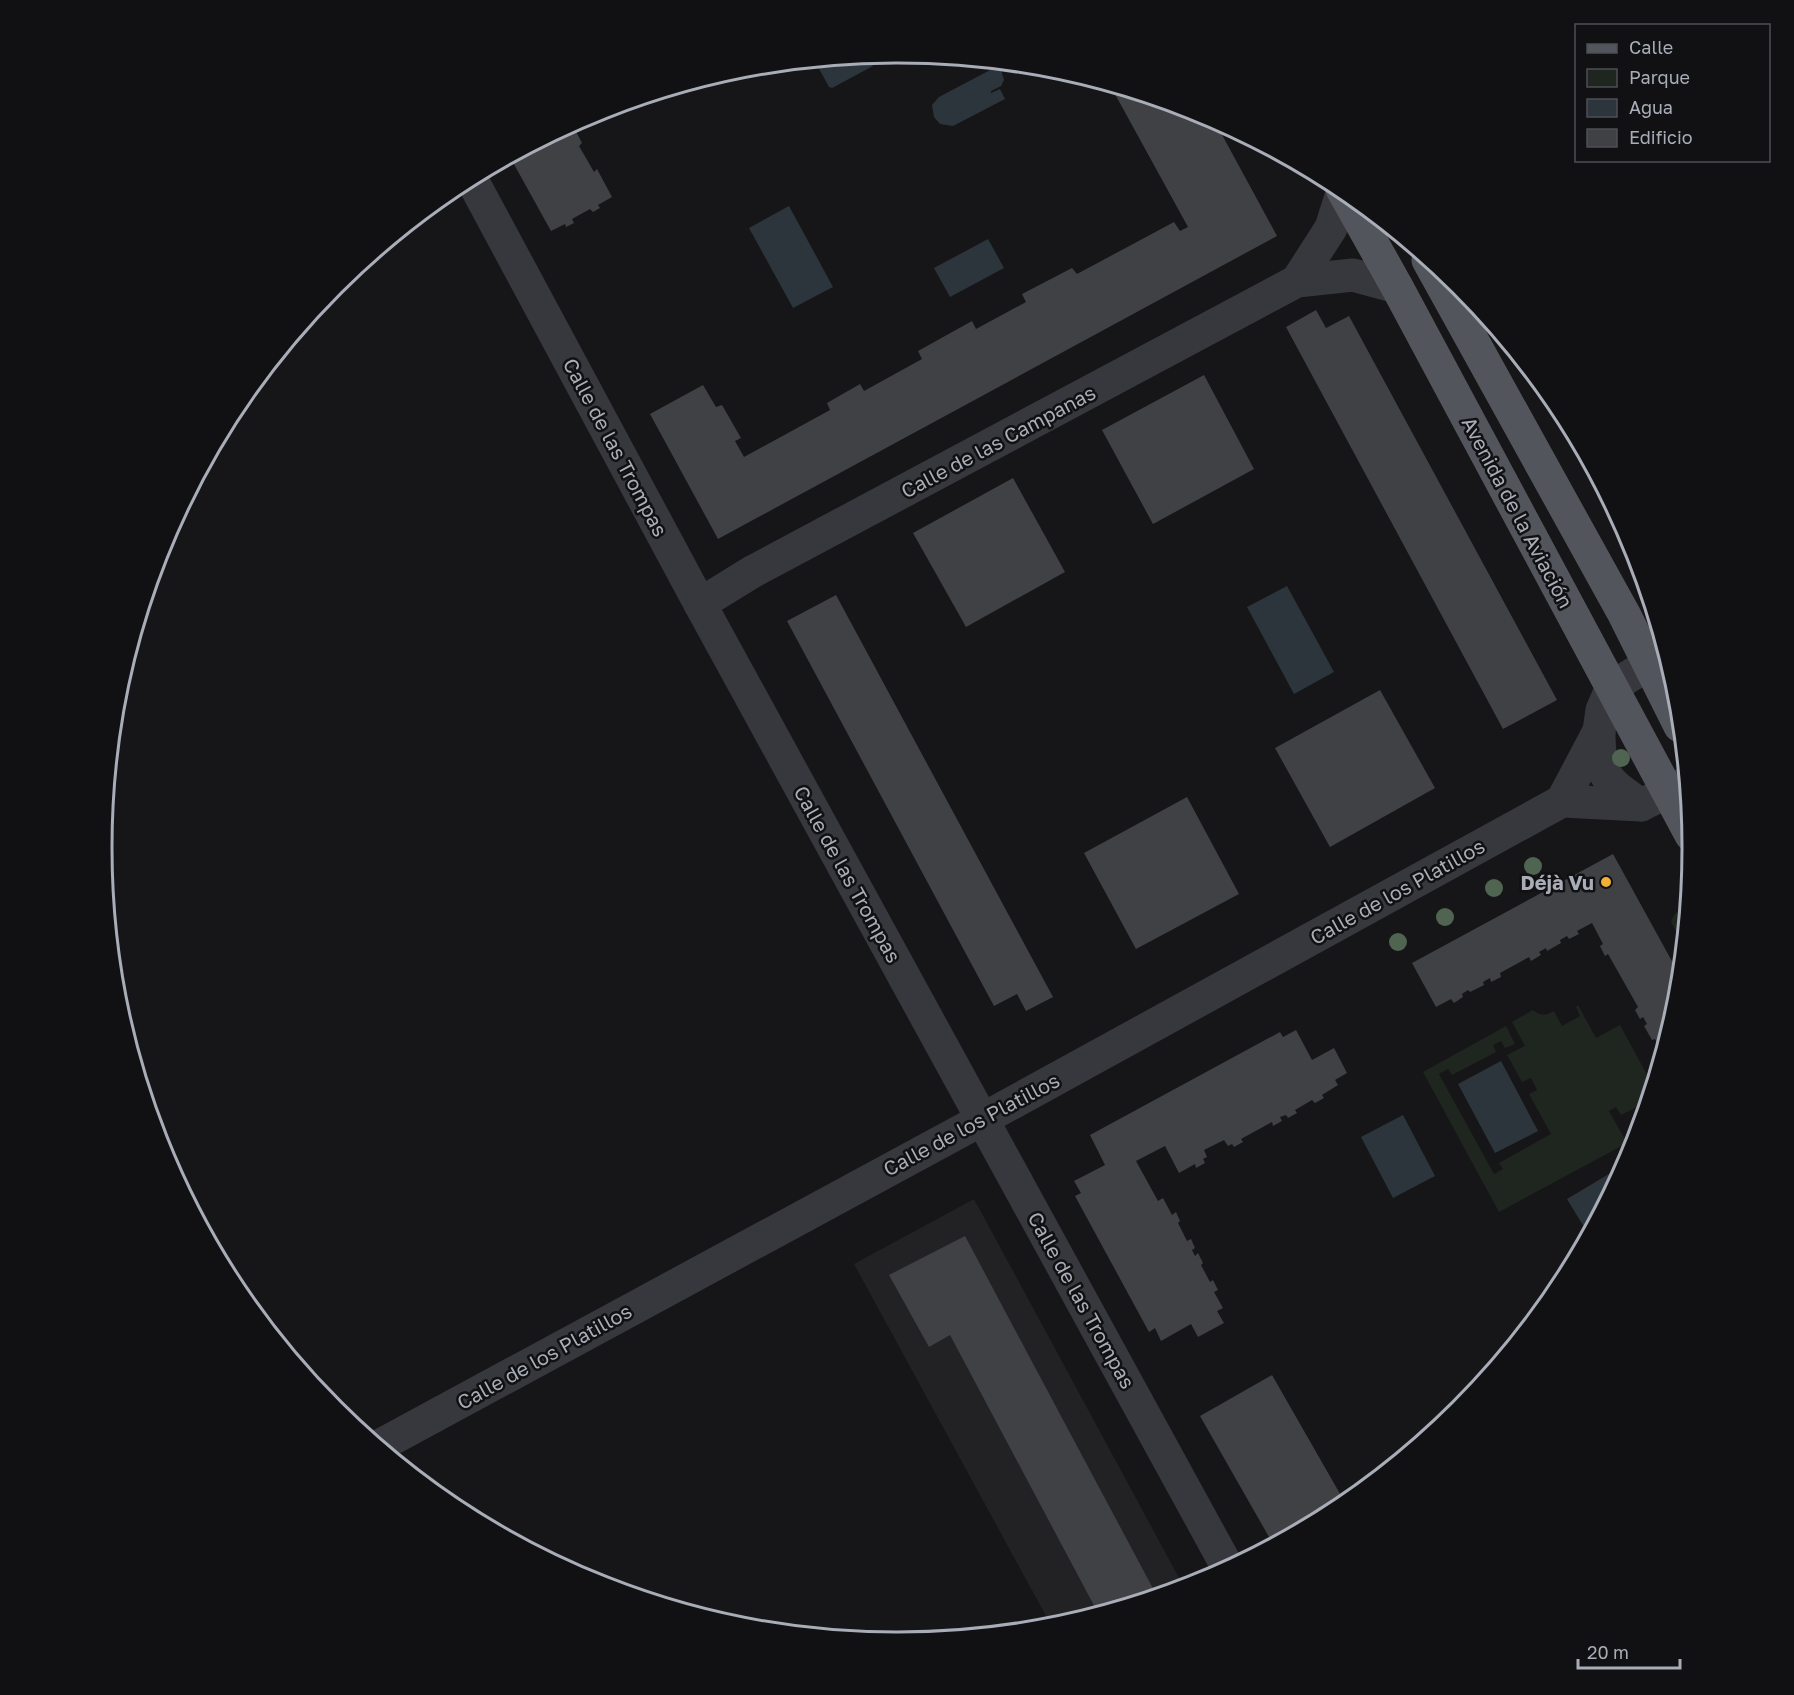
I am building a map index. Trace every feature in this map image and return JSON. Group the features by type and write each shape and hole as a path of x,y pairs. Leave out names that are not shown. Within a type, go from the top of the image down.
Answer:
{"main road":[{"name":"Avenida de la Aviación","path":"1353,209 1612,687 1665,794 1681,819"},
{"path":"1440,282 1624,614 1659,665"}],"street":[{"name":"Calle de las Trompas","path":"475,186 700,604 1224,1560"},
{"name":"Calle de las Campanas","path":"1297,281 1331,228 1339,199"},
{"name":"Calle de las Campanas","path":"700,604 752,572 1297,281 1353,275 1397,287"},
{"path":"1659,665 1612,687 1602,710 1599,752 1602,770 1611,784 1665,794"},
{"path":"1562,801 1599,731"},
{"path":"1562,801 1665,794"},
{"name":"Calle de los Platillos","path":"386,1442 983,1119 1562,801"}],"shaded area":[{"path":"974,1199 1179,1579 1100,1605 1047,1617 854,1264"}],"green space":[{"path":"1679,911 1677,932 1671,922"},
{"path":"1578,1005 1596,1038 1620,1025 1647,1076 1637,1107 1621,1115 1616,1107 1609,1111 1625,1140 1623,1145 1499,1212 1423,1072 1506,1026 1515,1044 1505,1048 1501,1041 1493,1045 1496,1052 1452,1075 1448,1069 1439,1074 1494,1174 1503,1169 1499,1163 1551,1134 1529,1094 1537,1090 1531,1078 1522,1082 1507,1055 1525,1046 1512,1022 1533,1010 1543,1015 1554,1011 1562,1026 1580,1016 1576,1007"}],"water":[{"path":"872,64 873,66 832,88 829,87 818,68"},
{"path":"992,69 1001,70 1004,80 1001,86 991,93 1000,89 1005,99 953,126 940,124 934,117 932,105 939,97"},
{"path":"789,206 833,287 793,308 749,228"},
{"path":"988,239 1004,268 950,297 934,268"},
{"path":"1287,586 1334,672 1294,694 1247,607"},
{"path":"1501,1061 1538,1131 1495,1153 1458,1084"},
{"path":"1403,1115 1435,1176 1393,1198 1361,1137"},
{"path":"1611,1173 1583,1226 1567,1199"}],"building":[{"path":"1115,95 1149,105 1222,134 1277,236 718,539 650,414 703,385 716,407 722,405 741,438 735,441 744,457 830,410 827,403 860,384 864,391 922,359 918,351 972,321 976,329 1026,302 1022,294 1072,268 1077,274 1174,222 1180,231 1188,227"},
{"path":"576,132 582,143 579,146 594,172 597,169 612,197 598,205 600,208 593,212 590,209 572,219 574,223 566,227 565,224 551,231 514,163"},
{"path":"1316,310 1326,328 1349,316 1557,700 1503,729 1286,327"},
{"path":"1204,375 1254,469 1153,524 1102,430"},
{"path":"1013,478 1065,572 966,627 913,533"},
{"path":"836,595 1053,997 1026,1011 1017,994 994,1006 787,621"},
{"path":"1380,690 1435,788 1330,847 1275,748"},
{"path":"1187,797 1239,894 1136,949 1084,853"},
{"path":"1613,854 1673,963 1657,1042 1655,1039 1652,1040 1644,1026 1647,1024 1643,1017 1640,1019 1635,1010 1638,1007 1608,954 1605,956 1600,946 1603,944 1592,923 1577,931 1579,934 1569,939 1567,936 1560,940 1561,943 1547,951 1546,948 1539,952 1541,955 1531,961 1529,957 1500,973 1501,977 1491,982 1490,978 1483,982 1484,985 1470,992 1468,990 1454,1003 1451,999 1436,1007 1412,963"},
{"path":"1296,1030 1312,1060 1334,1048 1347,1073 1335,1080 1338,1085 1322,1095 1324,1098 1315,1103 1312,1100 1295,1110 1297,1113 1288,1118 1286,1115 1280,1117 1282,1121 1273,1126 1272,1122 1241,1139 1243,1142 1234,1147 1232,1144 1228,1146 1224,1140 1204,1150 1207,1157 1203,1159 1205,1163 1196,1168 1195,1164 1179,1173 1165,1146 1136,1161 1158,1201 1163,1198 1172,1215 1176,1212 1180,1221 1178,1223 1187,1241 1191,1239 1195,1248 1192,1250 1195,1256 1198,1253 1203,1263 1201,1265 1210,1282 1213,1280 1218,1290 1214,1292 1223,1308 1217,1311 1224,1323 1198,1337 1191,1324 1161,1341 1155,1328 1149,1332 1075,1196 1081,1193 1074,1181 1105,1165 1090,1135 1280,1032 1283,1037"},
{"path":"965,1236 1153,1588 1094,1606 950,1335 929,1347 889,1275"},
{"path":"1272,1375 1341,1495 1269,1538 1200,1416"}],"place":[{"name":"Déjà Vu","path":"1606,882"}]}
